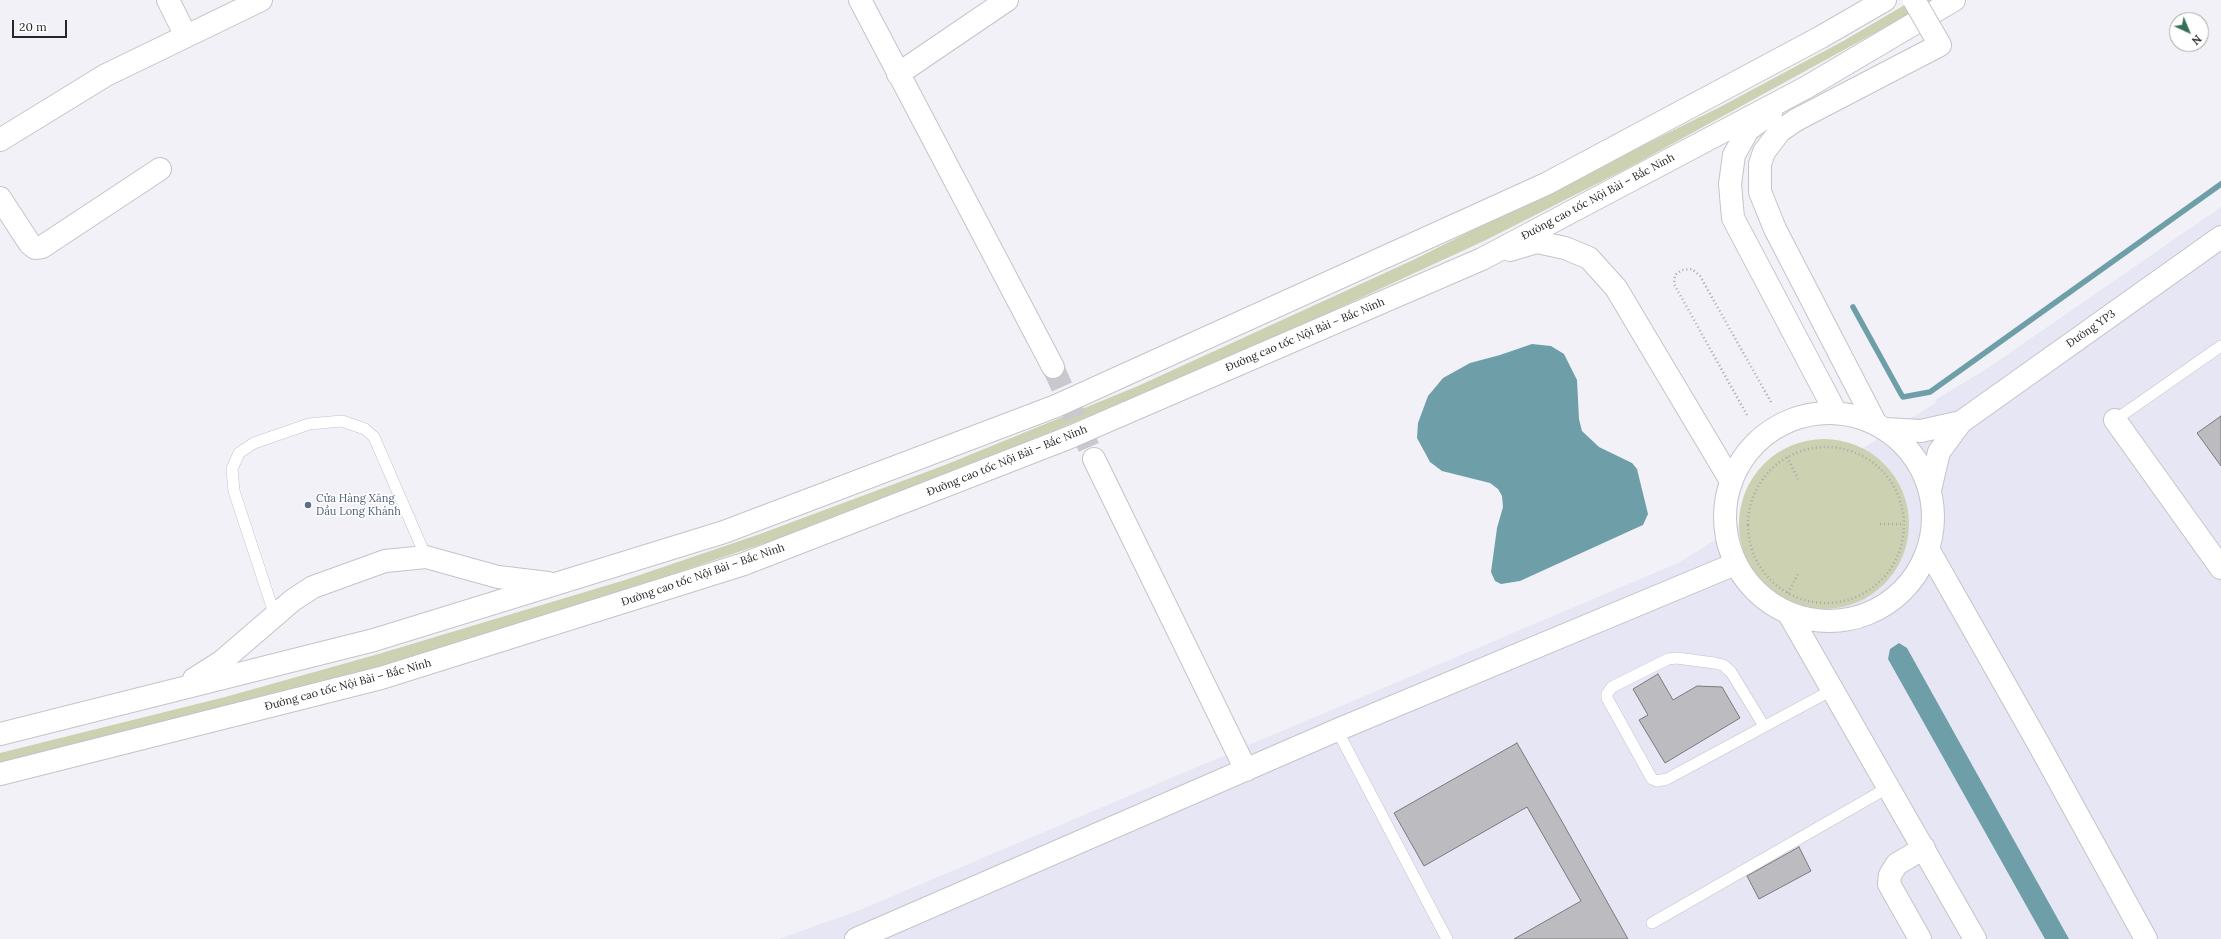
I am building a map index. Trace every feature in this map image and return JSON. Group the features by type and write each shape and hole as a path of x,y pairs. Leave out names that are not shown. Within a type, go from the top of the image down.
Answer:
{"main road":[{"path":"168,0 186,36"},
{"path":"0,140 106,75 261,0"},
{"path":"860,0 1053,367"},
{"path":"898,74 1007,0"},
{"path":"0,734 374,640 557,584 724,532 1056,406 1546,184 1822,38 1885,0"},
{"path":"1914,0 1940,45 1796,120 1780,131 1764,152 1760,164 1760,192 1775,230 1881,426 1905,445 1920,466 1930,490 1933,519 1928,549 1918,570 1908,584 1895,597 1872,612 1846,620 1810,620 1789,604 1760,596 1746,581 1735,564 1727,540 1725,528 1725,504 1731,481 1741,461 1750,448 1773,428 1801,416 1836,413 1854,416 1881,426 1921,431 1961,422"},
{"name":"Đường cao tốc Nội Bài – Bắc Ninh","path":"0,774 381,678 744,564 1068,438 1482,259 1807,87 1954,0"},
{"path":"1807,87 1748,130 1734,155 1730,184 1732,212 1736,225 1836,413"},
{"path":"0,198 30,244 35,248 42,247 160,169"},
{"name":"Đường YP3","path":"1961,422 2221,237"},
{"path":"1482,259 1537,242 1565,248 1589,258 1616,288 1731,481"},
{"path":"2115,420 2221,568"},
{"path":"1930,490 1939,452 1961,422"},
{"path":"1094,459 1246,770"},
{"path":"1928,549 2037,741 2146,939"},
{"path":"178,689 221,662 293,600 313,587 359,569 400,559 426,557 443,560 498,577 557,584"},
{"path":"856,939 1337,730 1735,564"},
{"path":"1789,604 1832,690 1924,848 1974,939"},
{"path":"1920,939 1889,884 1890,875 1897,864 1924,848"}],"lane":[{"path":"2115,420 2221,346"},
{"path":"275,616 234,491 232,469 240,453 254,443 308,424 342,421 365,429 374,438 426,557"},
{"path":"1764,726 1731,672 1723,665 1714,663 1677,658 1668,659 1612,688 1607,694 1607,698 1652,779 1657,782 1667,779 1832,690"},
{"path":"1337,730 1447,939"},
{"path":"1652,923 1889,787"}],"path":[{"path":"1747,415 1674,284 1675,275 1682,270 1692,270 1700,276 1771,402"},
{"path":"1826,446 1848,449 1869,459 1886,473 1892,482 1901,502 1904,524 1901,546 1892,567 1881,580 1863,594 1842,601 1820,603 1803,600 1789,604 1760,567 1750,546 1748,524 1751,503 1760,482 1775,465 1787,457 1804,449 1826,446"},
{"path":"1787,457 1798,479"},
{"path":"1880,524 1904,524"},
{"path":"1789,604 1799,572"}],"shaded area":[{"path":"2221,207 2221,939 779,939 860,910 1678,563 1937,402 1935,400 1988,368"}],"green space":[{"path":"1913,0 1935,0 1630,167 1486,240 1233,357 944,476 816,526 524,624 301,689 0,766 0,753 225,697 375,655 625,580 760,534 945,465 1138,386 1413,260 1720,107 1845,40"},
{"path":"1824,439 1849,443 1864,449 1884,464 1899,484 1907,507 1909,524 1905,549 1899,564 1884,584 1864,599 1841,607 1824,609 1799,605 1784,599 1764,584 1749,564 1741,541 1739,524 1743,499 1749,484 1764,464 1784,449 1807,441"}],"water":[{"path":"1532,344 1551,346 1564,354 1577,380 1579,419 1582,431 1599,447 1632,463 1637,469 1648,514 1643,525 1520,581 1501,584 1495,581 1491,572 1497,528 1503,507 1502,496 1498,489 1490,483 1442,471 1430,462 1417,438 1418,423 1428,396 1443,378 1470,363"},
{"path":"1899,643 1907,648 2069,939 2045,939 1888,659 1890,649"}],"building":[{"path":"2221,416 2221,466 2197,433"},
{"path":"1658,674 1673,700 1697,686 1722,687 1740,718 1665,763 1639,720 1648,715 1633,689"},
{"path":"1517,743 1628,939 1514,939 1581,901 1527,807 1424,866 1394,813"},
{"path":"1799,847 1811,871 1759,899 1747,876"}],"waterway":[{"path":"1853,307 1903,397 1930,392 2221,184"}],"tunnel":[{"path":"1053,367 1094,459"}],"place":[{"name":"Cửa Hàng Xăng Dầu Long Khánh","path":"308,505"}]}
